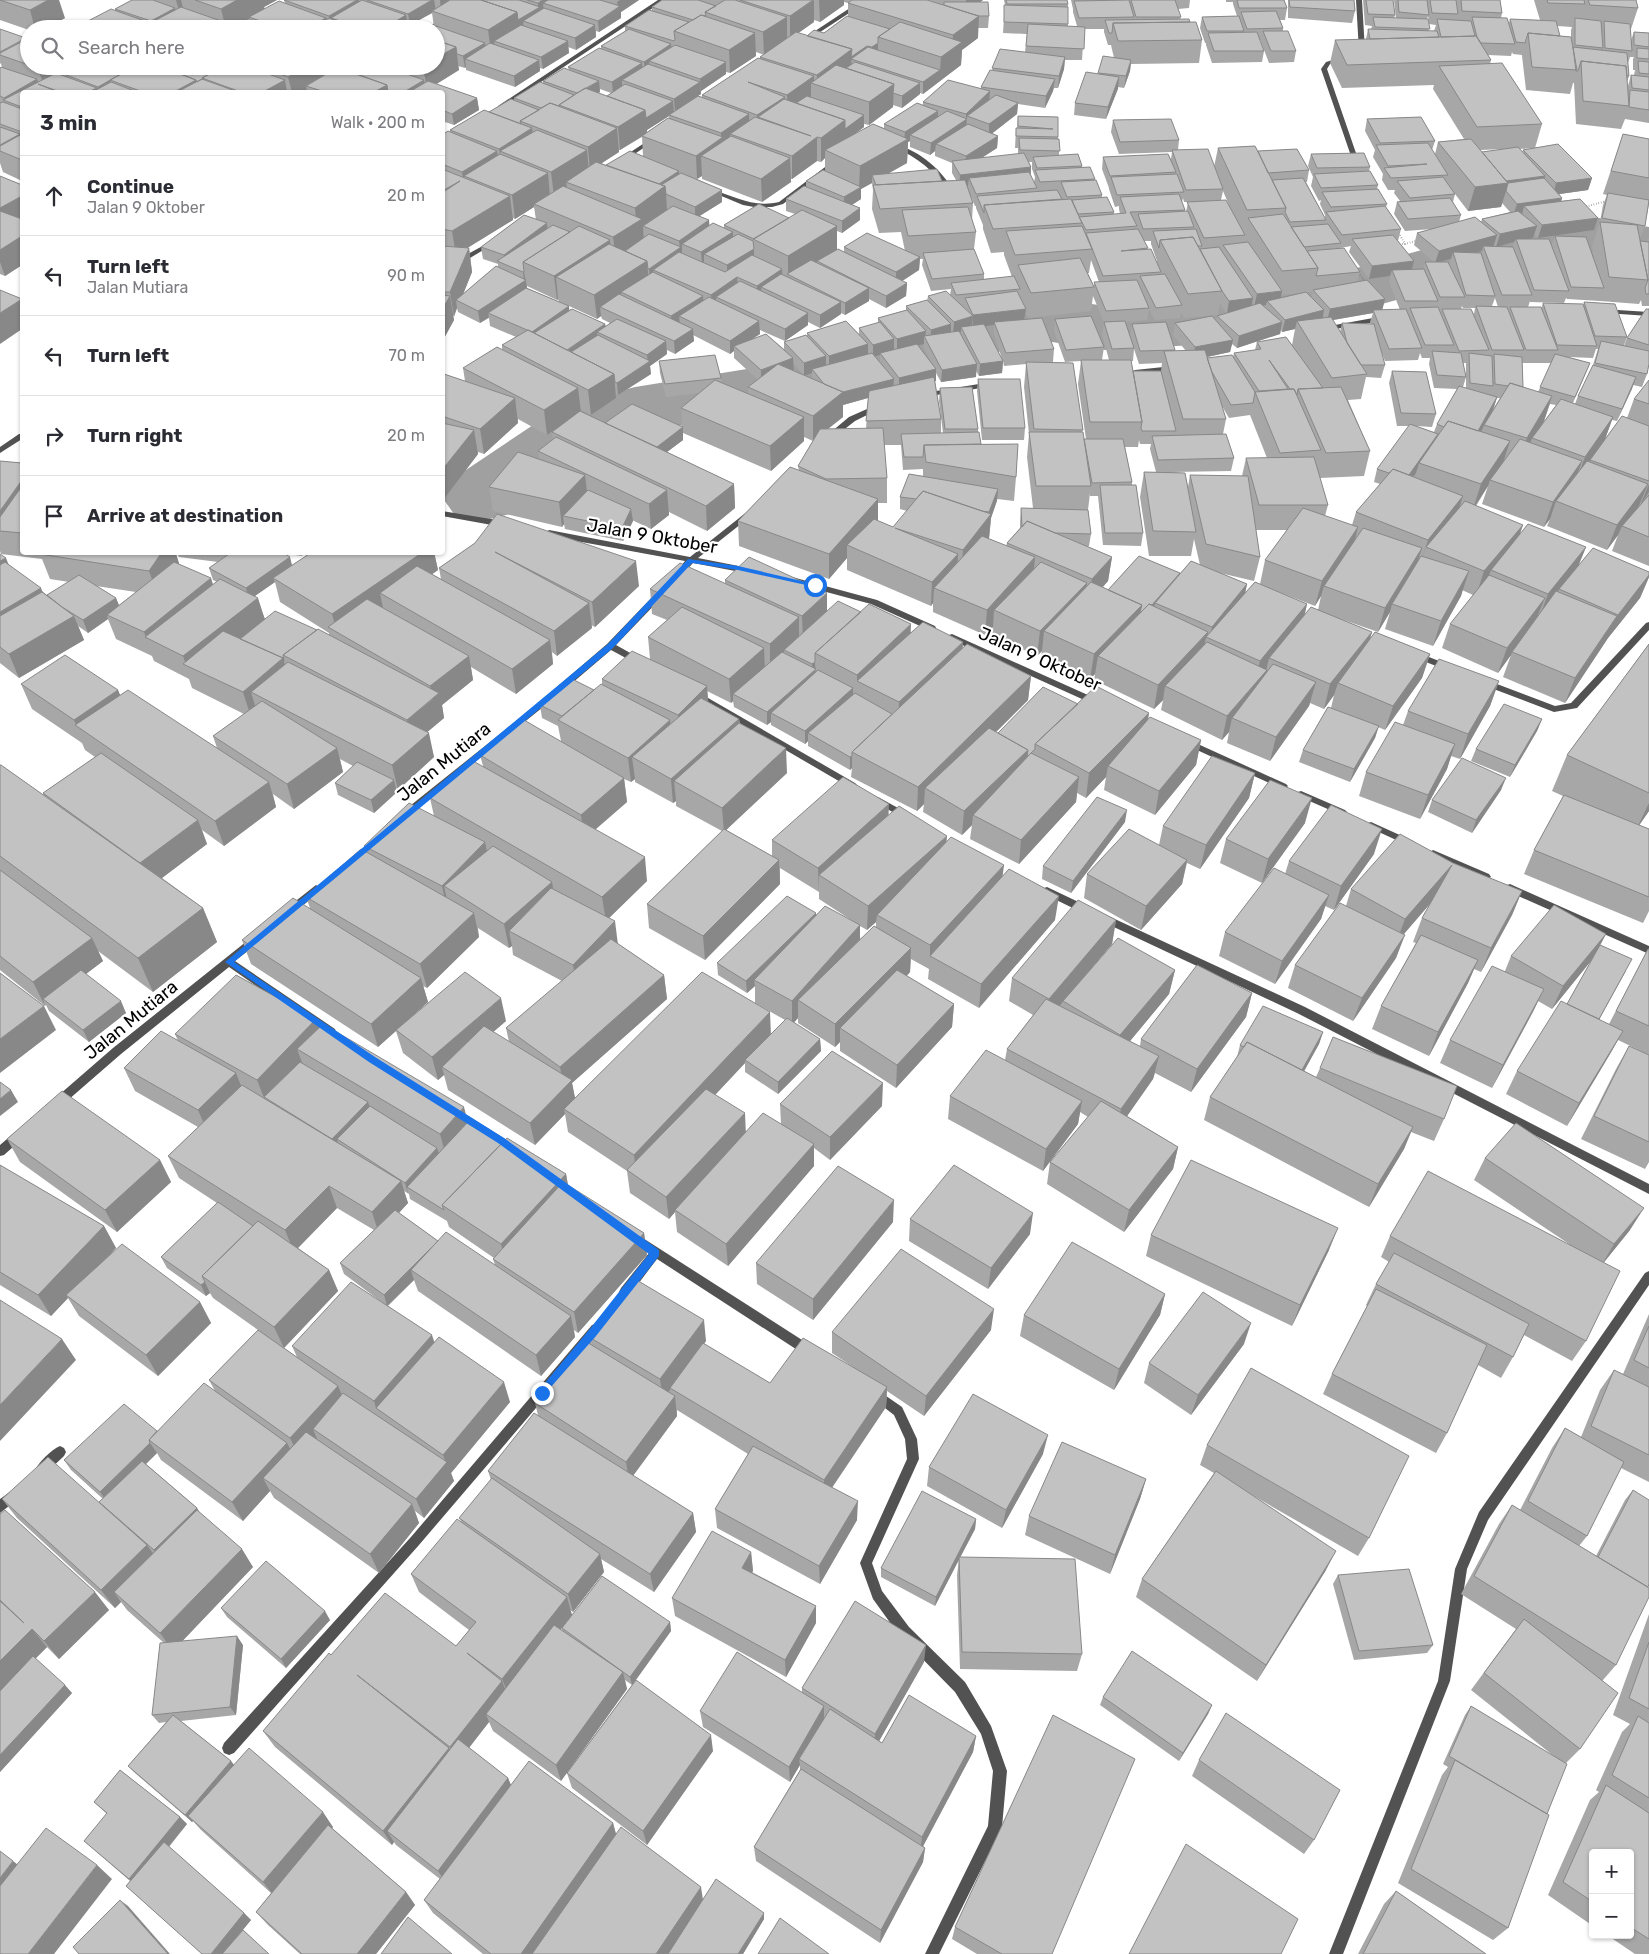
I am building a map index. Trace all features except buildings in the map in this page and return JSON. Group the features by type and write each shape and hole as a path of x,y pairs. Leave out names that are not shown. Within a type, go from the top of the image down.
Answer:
{"street":[{"path":"494,110 662,0"},
{"path":"803,40 866,0"},
{"path":"1356,57 1362,50 1359,0"},
{"path":"444,20 454,14"},
{"path":"1347,58 1328,63 1324,69 1354,156"},
{"path":"618,162 658,136"},
{"path":"890,145 930,164 938,171 955,197"},
{"path":"707,189 752,206 772,207 782,204 844,155"},
{"path":"625,158 634,161"},
{"path":"445,260 468,257 502,237"},
{"path":"1592,312 1649,314"},
{"path":"1318,331 1345,324 1392,317"},
{"path":"1129,372 1186,367"},
{"path":"919,396 996,383"},
{"path":"821,445 852,419 886,404"},
{"path":"0,451 20,437"},
{"name":"Jalan Mutiara","path":"398,820 610,646 690,561 755,509"},
{"path":"445,514 509,526"},
{"name":"Jalan 9 Oktober","path":"538,531 690,561 757,572"},
{"name":"Jalan 9 Oktober","path":"786,579 874,602 1102,704"},
{"path":"1478,680 1554,709 1574,706 1649,624"},
{"path":"610,646 644,665"},
{"path":"1405,651 1459,672"},
{"path":"686,688 914,821"},
{"path":"1184,741 1348,815"},
{"path":"1357,819 1494,880"},
{"path":"280,919 324,882"},
{"path":"1503,885 1649,950"},
{"path":"1038,886 1301,1010 1649,1189"},
{"name":"Jalan Mutiara","path":"51,1108 117,1051 266,931"},
{"path":"229,962 340,1038"},
{"path":"444,1105 524,1157"},
{"path":"0,1152 29,1126"},
{"path":"624,1231 655,1253 823,1360"},
{"path":"615,1304 655,1253"},
{"path":"1336,1954 1444,1682 1461,1569 1484,1516 1649,1276"},
{"path":"229,1748 415,1541 604,1319"},
{"path":"865,1387 898,1411 911,1439 912,1459 866,1563 877,1595 904,1631 960,1687 986,1731 1000,1771 995,1827 932,1954"},
{"path":"33,1477 60,1452"},
{"path":"0,1508 20,1489"}],"path":[{"path":"1579,208 1607,201 1615,202"},
{"path":"1396,228 1405,244"},
{"path":"1396,245 1423,239"},
{"path":"1353,265 1392,317"}],"waterway":[{"path":"482,496 581,427 635,410 769,388 964,336 1052,320 1105,328 1194,323 1364,288 1494,251 1577,235 1649,248"}],"route":[{"path":"542,1393 593,1333 655,1253 501,1140 372,1059 229,962 610,646 690,561 738,568 815,585"}]}
